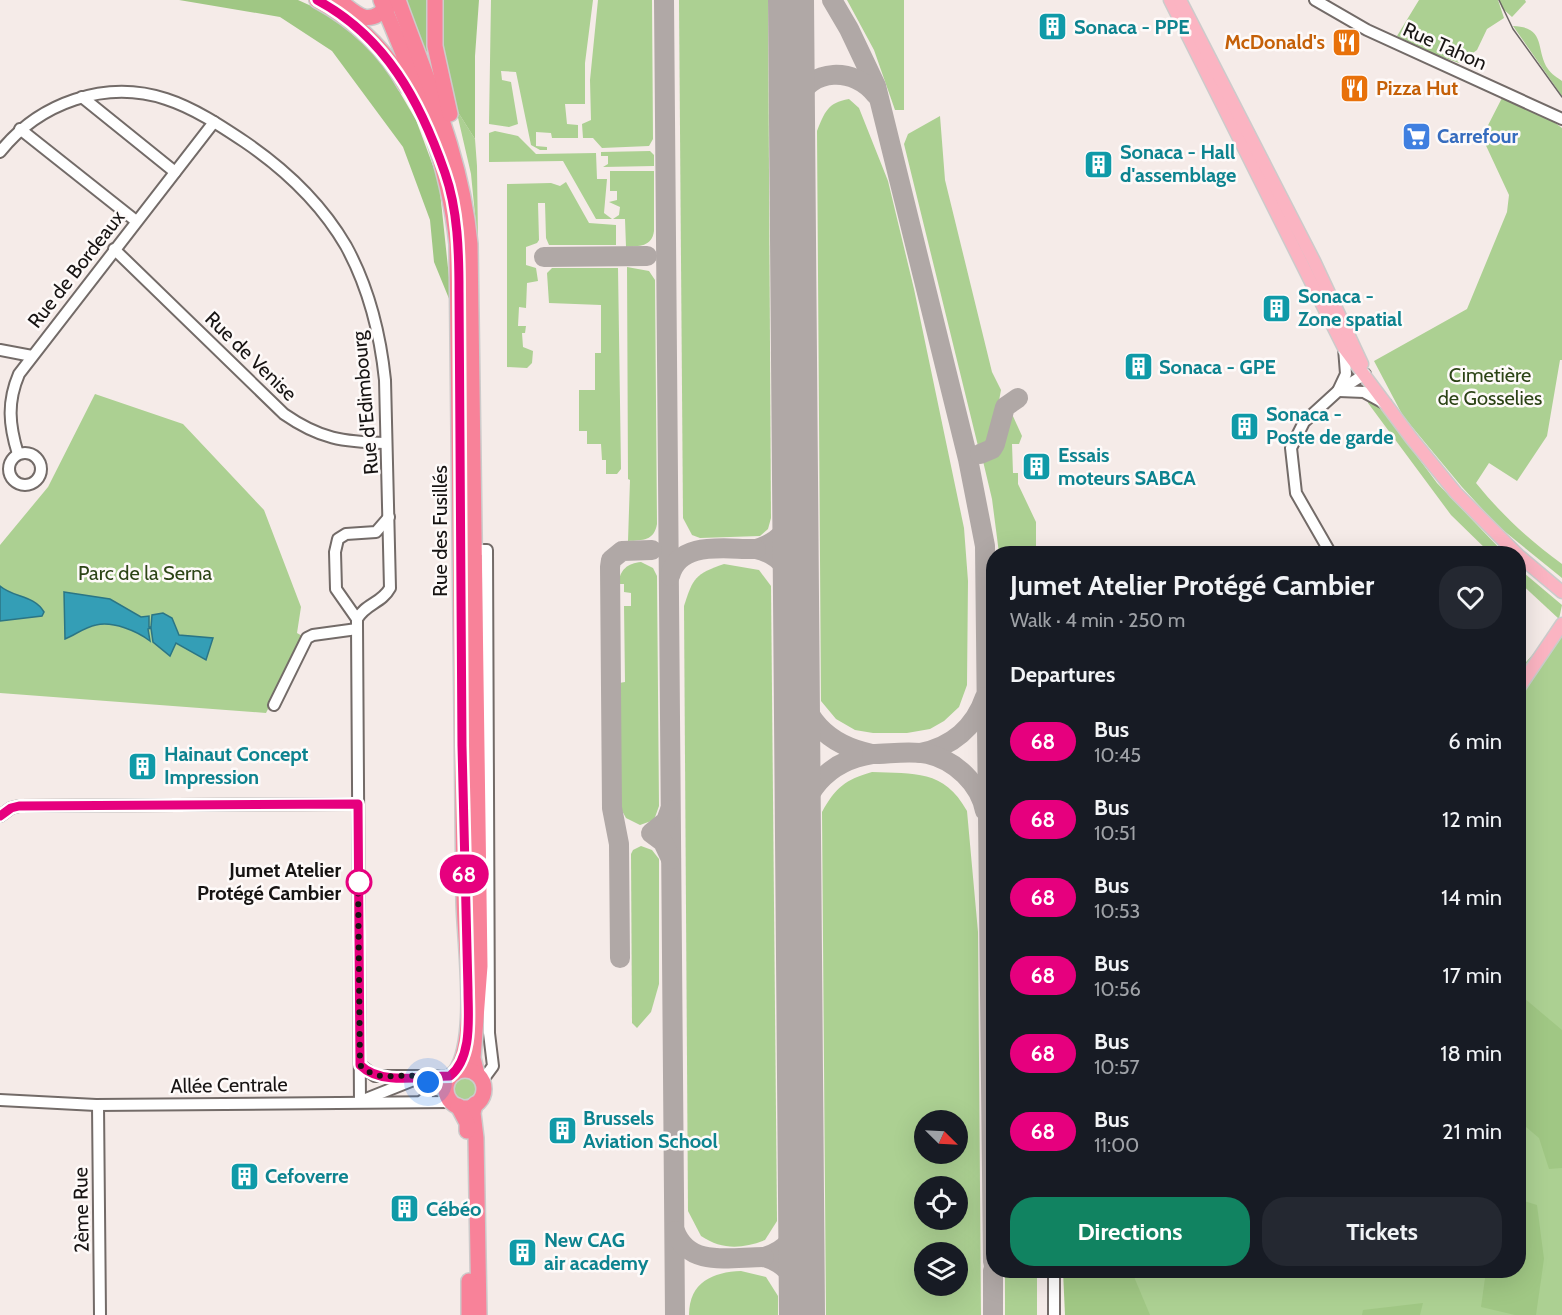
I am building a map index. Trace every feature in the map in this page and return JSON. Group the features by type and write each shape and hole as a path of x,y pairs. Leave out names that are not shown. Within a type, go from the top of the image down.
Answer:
{"highway":[{"path":"317,0 349,19 393,64 414,103 446,174"},
{"path":"339,0 362,17 372,18 386,3"},
{"name":"Rue des Fusillés","path":"398,0 450,138 463,184 471,266 480,550 480,966 473,1058 479,1078"},
{"path":"435,0 437,56 457,142 463,184"},
{"name":"Rue des Fusillés","path":"386,3 431,121 446,174 455,223 459,283 462,746 468,990 464,1057 453,1074"},
{"path":"469,1315 467,1123 446,1092 453,1074 464,1070 479,1078 483,1094 475,1104 473,1113 484,1190"},
{"path":"455,1104 475,1104"},
{"path":"476,1138 479,1315"}],"main road":[{"path":"1170,0 1344,348 1456,493 1509,546"},
{"path":"1180,0 1314,261 1329,299 1359,354 1365,374"},
{"path":"1526,562 1562,592"},
{"path":"1526,677 1562,624"}],"street":[{"name":"Rue Tahon","path":"1315,0 1367,30 1562,119"},
{"name":"Rue d'Edimbourg","path":"0,152 20,129 50,109 82,97 104,93 144,94 177,103 214,122 286,173 322,212 345,244 362,279 376,320 385,380 390,588 385,598 367,607 357,624"},
{"path":"82,97 175,172"},
{"name":"Rue de Bordeaux","path":"18,454 9,419 11,394 19,374 214,122"},
{"path":"20,129 136,221"},
{"name":"Rue de Venise","path":"114,249 284,414 308,431 332,439 387,443"},
{"path":"1338,391 1346,374 1344,348"},
{"path":"0,350 32,356"},
{"path":"1326,546 1296,493 1291,448 1304,422 1338,391 1365,374"},
{"path":"1338,391 1365,392 1386,404"},
{"path":"389,517 376,532 346,534 338,539 335,552 336,589 357,624 360,1096 421,1077"},
{"path":"274,705 307,638 313,634 357,624"},
{"path":"0,816 11,808 19,806 358,804"},
{"path":"360,1065 375,1076 421,1077 453,1074"},
{"path":"421,1077 428,1082 429,1089 422,1102"},
{"name":"Allée Centrale","path":"0,1100 99,1105 360,1096 455,1104"},
{"name":"2ème Rue","path":"99,1105 100,1315"},
{"path":"1053,1278 1054,1315"}],"green space":[{"path":"179,0 298,0 329,14 363,40 382,62 416,120 439,182 452,306 434,262 430,220 403,147 332,51 280,17"},
{"path":"405,0 431,0 429,53 422,49"},
{"path":"444,0 479,0 475,56 475,139 456,109 442,48"},
{"path":"491,0 593,0 585,63 585,104 565,104 567,124 578,125 578,138 552,138 551,133 536,132 536,146 547,147 547,150 540,150 531,145 516,72 501,71 502,80 511,82 518,124 509,127 489,124"},
{"path":"598,0 652,0 653,139 649,146 602,148 593,138 583,138 582,124 591,120 590,80"},
{"path":"679,0 768,0 771,518 768,529 760,536 700,538 692,535 683,518"},
{"path":"847,0 904,0 904,110 895,110 874,50"},
{"path":"1419,0 1498,0 1504,18 1487,29 1477,50 1459,63 1428,52 1397,36"},
{"path":"1499,0 1525,0 1526,2 1512,17 1502,8"},
{"path":"1513,26 1524,27 1536,35 1544,62 1548,69 1562,81 1562,96"},
{"name":"Cimetière de Gosselies","path":"1503,96 1533,107 1562,128 1562,360 1560,360 1547,436 1517,481 1489,463 1476,483 1516,526 1562,564 1562,578 1526,549 1526,546 1523,546 1498,526 1462,487 1403,416 1374,361 1467,309 1507,212 1509,195 1482,137"},
{"path":"849,99 859,108 888,181 914,289 964,528 968,581 967,685 959,707 944,721 930,729 907,733 873,733 855,730 836,719 821,701 817,131 831,106"},
{"path":"456,109 475,139 477,166 482,537 476,225 471,174"},
{"path":"940,116 945,180 992,372 1001,390 992,438 978,446 904,144 908,134"},
{"path":"495,131 518,136 536,154 596,153 597,179 607,179 604,213 612,219 596,219 563,161 489,162 489,133"},
{"path":"650,151 654,155 654,166 603,167 608,164 608,156 601,156 601,152"},
{"path":"610,171 654,171 654,231 651,240 644,245 626,247 625,219 613,219 619,215 620,207 609,202 617,200 617,191 610,191"},
{"path":"566,182 589,223 616,225 616,245 549,245 546,238 545,203 538,203 539,240 526,247 526,265 536,268 538,281 527,283 526,308 519,307 518,326 526,326 525,333 522,333 523,347 533,351 532,363 527,368 507,367 507,184 551,183 560,186"},
{"path":"627,267 649,271 655,280 657,524 656,530 650,537 628,541 630,480 628,479"},
{"path":"552,268 618,268 621,469 617,474 606,474 606,460 602,460 601,444 587,444 587,431 579,431 579,390 595,390 595,353 601,353 601,305 549,303 547,273"},
{"name":"Parc de la Serna","path":"95,394 183,424 264,510 301,607 297,633 304,637 266,713 0,693 0,545 48,487"},
{"path":"1367,397 1373,397 1437,483 1497,546 1483,546 1451,515 1368,403"},
{"path":"1012,414 1022,436 1019,444 1012,444 1013,473 1018,473 1018,484 1036,522 1036,546 998,546 992,499 983,461 998,450 1007,418"},
{"path":"641,562 653,568 657,576 659,806 654,820 640,825 626,818 620,807 619,683 625,682 624,606 631,606 631,593 624,592 624,584 619,584 625,568"},
{"path":"724,564 759,570 771,586 777,1221 765,1240 732,1247 717,1244 701,1236 688,1211 684,606 696,578"},
{"path":"1526,575 1562,605 1559,619 1526,588"},
{"path":"1562,622 1562,1315 1067,1315 1070,1278 1526,1278 1526,662"},
{"path":"872,772 927,776 948,787 967,811 978,932 981,1315 826,1315 822,812 837,790 848,782"},
{"path":"641,846 652,850 659,859 659,984 651,1012 637,1028 632,1023 631,854 633,850"},
{"path":"1526,1000 1562,1030 1562,1168 1549,1169 1539,1138 1526,1127"},
{"path":"465,1078 473,1081 476,1089 473,1097 465,1100 457,1097 454,1089 457,1081"},
{"path":"1526,1202 1537,1205 1544,1259 1536,1315 1515,1315 1481,1307 1485,1278 1526,1278"},
{"path":"741,1271 766,1277 778,1296 778,1315 689,1315 693,1294 704,1281 721,1274"},
{"path":"1005,1278 1037,1278 1037,1315 1005,1315"},
{"path":"1063,1278 1135,1278 1150,1315 1065,1315"},
{"path":"1423,1303 1420,1315 1362,1315 1363,1310"}],"water":[{"path":"0,586 35,602 44,612 42,616 0,621"},
{"path":"64,592 110,599 141,617 149,616 149,627 151,627 152,615 163,613 172,618 179,635 213,638 206,660 176,643 170,656 153,642 151,628 148,629 150,641 110,624 88,627 65,639"}],"taxiway":[{"path":"664,0 675,1315"},
{"path":"832,0 849,29 876,86 968,459 985,546 986,636"},
{"path":"792,135 796,102 811,82 833,75 845,76 857,79 876,95"},
{"path":"544,257 647,256"},
{"path":"980,454 992,449 1005,407 1018,398"},
{"path":"795,505 783,533 772,543 756,549 779,560 788,572 796,597"},
{"path":"670,576 675,564 683,556 694,551 719,548 756,549"},
{"path":"620,958 619,844 612,808 610,567 611,560 622,551 652,550"},
{"path":"797,673 804,703 819,727 842,744 872,754 842,764 819,782 810,793 804,806 798,837"},
{"path":"920,753 942,746 961,734 975,718 985,697"},
{"path":"872,754 921,753 948,762 972,783 985,811"},
{"path":"670,810 666,821 651,833 663,842 671,859"},
{"path":"801,1214 790,1241 779,1250 764,1257 780,1264 790,1274 802,1303"},
{"path":"675,1231 681,1243 690,1251 700,1255 725,1259 764,1257"},
{"path":"993,1278 993,1315"}],"runway":[{"path":"791,0 802,1315"}],"tram line":[{"path":"1499,0 1513,29 1562,97"}],"bus line":[{"name":"68","path":"0,816 11,808 19,806 358,804 360,1065 375,1076 409,1077 450,1076 461,1064 464,1057 468,1019 468,990 464,902 459,292 455,223 446,174 414,103 393,64 379,47 349,19 317,0"}],"place":[{"name":"Sonaca - PPE","path":"1053,27"},
{"name":"McDonald's","path":"1346,42"},
{"name":"Pizza Hut","path":"1355,88"},
{"name":"Carrefour","path":"1416,136"},
{"name":"Sonaca - Hall d'assemblage","path":"1099,164"},
{"name":"Sonaca - Zone spatial","path":"1277,308"},
{"name":"Sonaca - GPE","path":"1138,367"},
{"name":"Sonaca - Poste de garde","path":"1245,426"},
{"name":"Essais moteurs SABCA","path":"1037,467"},
{"name":"Hainaut Concept Impression","path":"143,766"},
{"name":"Jumet Atelier Protégé Cambier","path":"359,882"},
{"name":"Brussels Aviation School","path":"562,1130"},
{"name":"Cefoverre","path":"244,1176"},
{"name":"Cébéo","path":"405,1209"},
{"name":"New CAG air academy","path":"523,1252"}],"route":[{"path":"359,882 358,877 360,1065 375,1076 421,1077 428,1082"}]}
